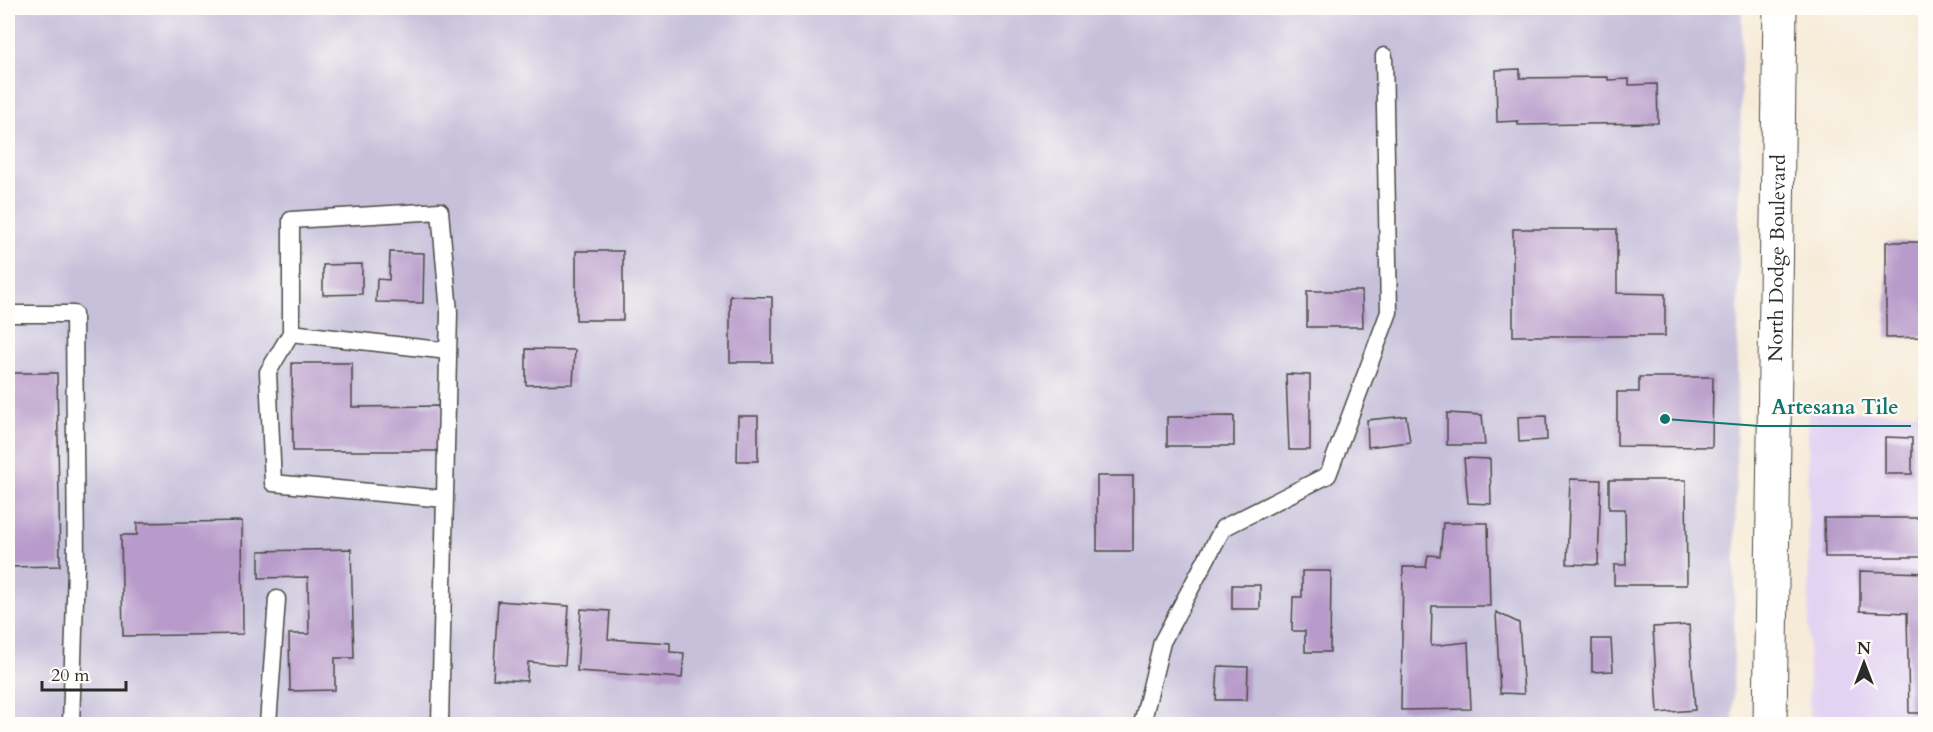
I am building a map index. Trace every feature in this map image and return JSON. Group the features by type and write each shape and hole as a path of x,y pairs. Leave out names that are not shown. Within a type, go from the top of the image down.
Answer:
{"street":[{"name":"North Dodge Boulevard","path":"1770,724 1780,8"}],"lane":[{"path":"1142,724 1162,642 1223,528 1328,475 1389,312 1384,56"},
{"path":"440,724 445,499 448,351 449,312 440,211 291,220 291,333 268,372 273,483 445,499"},
{"path":"8,315 74,314 76,567 71,724"},
{"path":"291,333 448,351"},
{"path":"268,724 276,598"}],"shaded area":[{"path":"8,8 1742,8 1733,724 8,724"},
{"path":"1808,412 1925,413 1925,724 1818,724 1809,714"}],"building":[{"path":"1520,69 1520,78 1608,77 1608,80 1629,79 1629,85 1657,84 1658,123 1518,125 1518,121 1497,122 1496,70"},
{"path":"1513,229 1617,229 1617,293 1665,294 1665,336 1513,336"},
{"path":"1886,242 1926,242 1926,337 1886,338"},
{"path":"576,251 623,251 623,320 576,320"},
{"path":"390,252 424,253 423,303 376,302 377,279 389,280"},
{"path":"362,264 362,294 323,295 323,265"},
{"path":"1307,291 1362,291 1363,327 1307,327"},
{"path":"730,296 772,297 772,362 730,362"},
{"path":"526,349 575,350 573,384 526,385"},
{"path":"292,363 352,363 352,407 441,406 441,451 293,451"},
{"path":"8,373 57,373 60,566 8,567"},
{"path":"1286,374 1310,375 1310,450 1289,450"},
{"path":"1639,377 1713,377 1712,447 1617,446 1617,392 1639,392"},
{"path":"1447,413 1482,415 1485,445 1447,445"},
{"path":"738,416 758,416 758,461 737,461"},
{"path":"1234,416 1234,446 1167,446 1167,417"},
{"path":"1406,416 1410,442 1368,447 1367,420"},
{"path":"1546,416 1547,440 1519,442 1518,417"},
{"path":"1919,418 1926,418 1926,457 1922,457"},
{"path":"1885,437 1912,438 1912,474 1885,474"},
{"path":"1464,458 1490,459 1491,504 1468,503"},
{"path":"1097,476 1133,476 1133,551 1097,551"},
{"path":"1570,479 1601,480 1598,565 1567,564"},
{"path":"1609,480 1686,480 1687,585 1614,585 1614,565 1626,565 1625,509 1609,509"},
{"path":"1824,518 1926,518 1926,557 1825,557"},
{"path":"242,521 243,634 123,636 121,535 137,535 137,523"},
{"path":"1443,523 1488,523 1490,606 1432,606 1431,646 1468,642 1471,709 1401,710 1403,567 1426,567 1428,555 1440,556"},
{"path":"351,549 354,658 335,658 335,690 290,691 289,634 309,634 308,577 259,578 259,551"},
{"path":"1302,571 1331,571 1330,652 1305,652 1305,631 1292,631 1293,597 1302,597"},
{"path":"1860,571 1926,573 1926,713 1909,713 1907,613 1860,611"},
{"path":"1232,585 1260,585 1260,609 1232,609"},
{"path":"498,601 569,606 565,665 528,662 527,681 493,679"},
{"path":"581,609 610,611 608,639 670,643 670,652 684,653 682,678 577,671"},
{"path":"1496,612 1519,623 1524,694 1500,693"},
{"path":"1689,625 1695,710 1658,713 1653,627"},
{"path":"1592,639 1611,639 1613,671 1592,672"},
{"path":"1218,666 1248,667 1247,700 1216,700"}],"place":[{"name":"Artesana Tile","path":"1665,419"}]}
